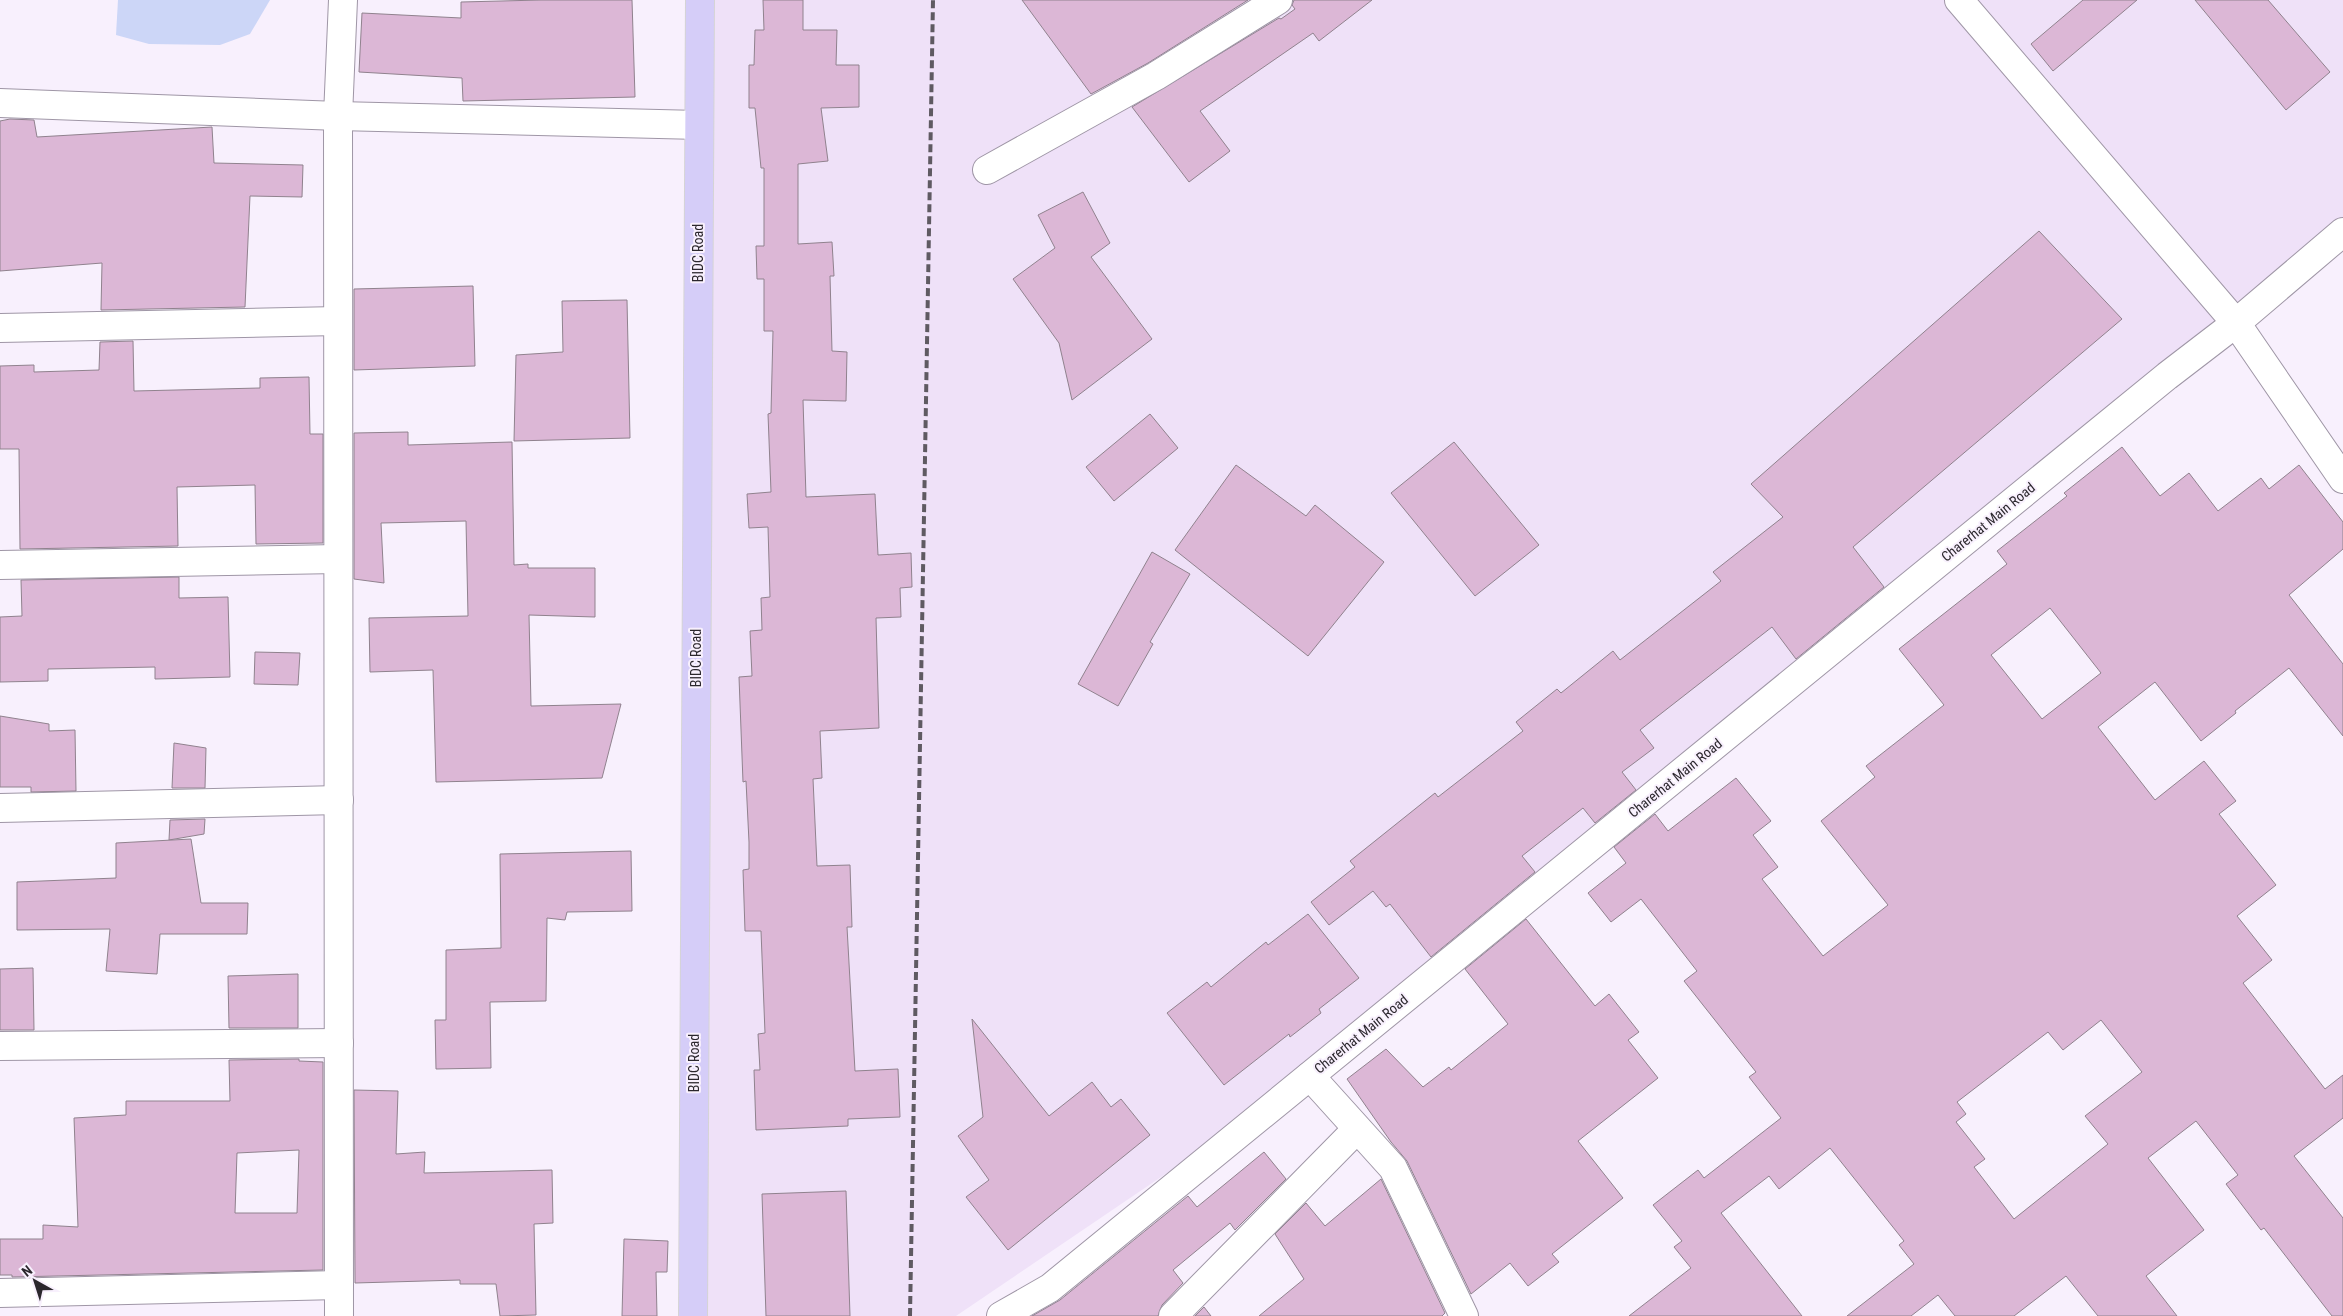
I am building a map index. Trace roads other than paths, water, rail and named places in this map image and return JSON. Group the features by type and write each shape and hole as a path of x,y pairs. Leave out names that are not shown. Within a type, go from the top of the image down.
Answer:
{"main road":[{"name":"BIDC Road","path":"693,1316 700,0"}],"street":[{"path":"339,1316 338,116 343,0"},
{"path":"988,170 1156,76 1278,0"},
{"path":"1959,0 2236,323 2343,479"},
{"path":"0,103 338,116 699,125"},
{"name":"Charerhat Main Road","path":"1001,1316 1050,1288 2168,376 2236,323 2343,232"},
{"path":"0,328 338,321"},
{"path":"0,565 338,558"},
{"path":"0,808 339,800"},
{"path":"0,1046 339,1043"},
{"path":"1310,1076 1393,1168 1464,1316"},
{"path":"1173,1316 1357,1129"},
{"path":"0,1293 339,1285"}],"water":[{"path":"118,0 270,0 250,34 220,45 149,44 116,35"}],"railway":[{"path":"910,1316 933,0"}]}
